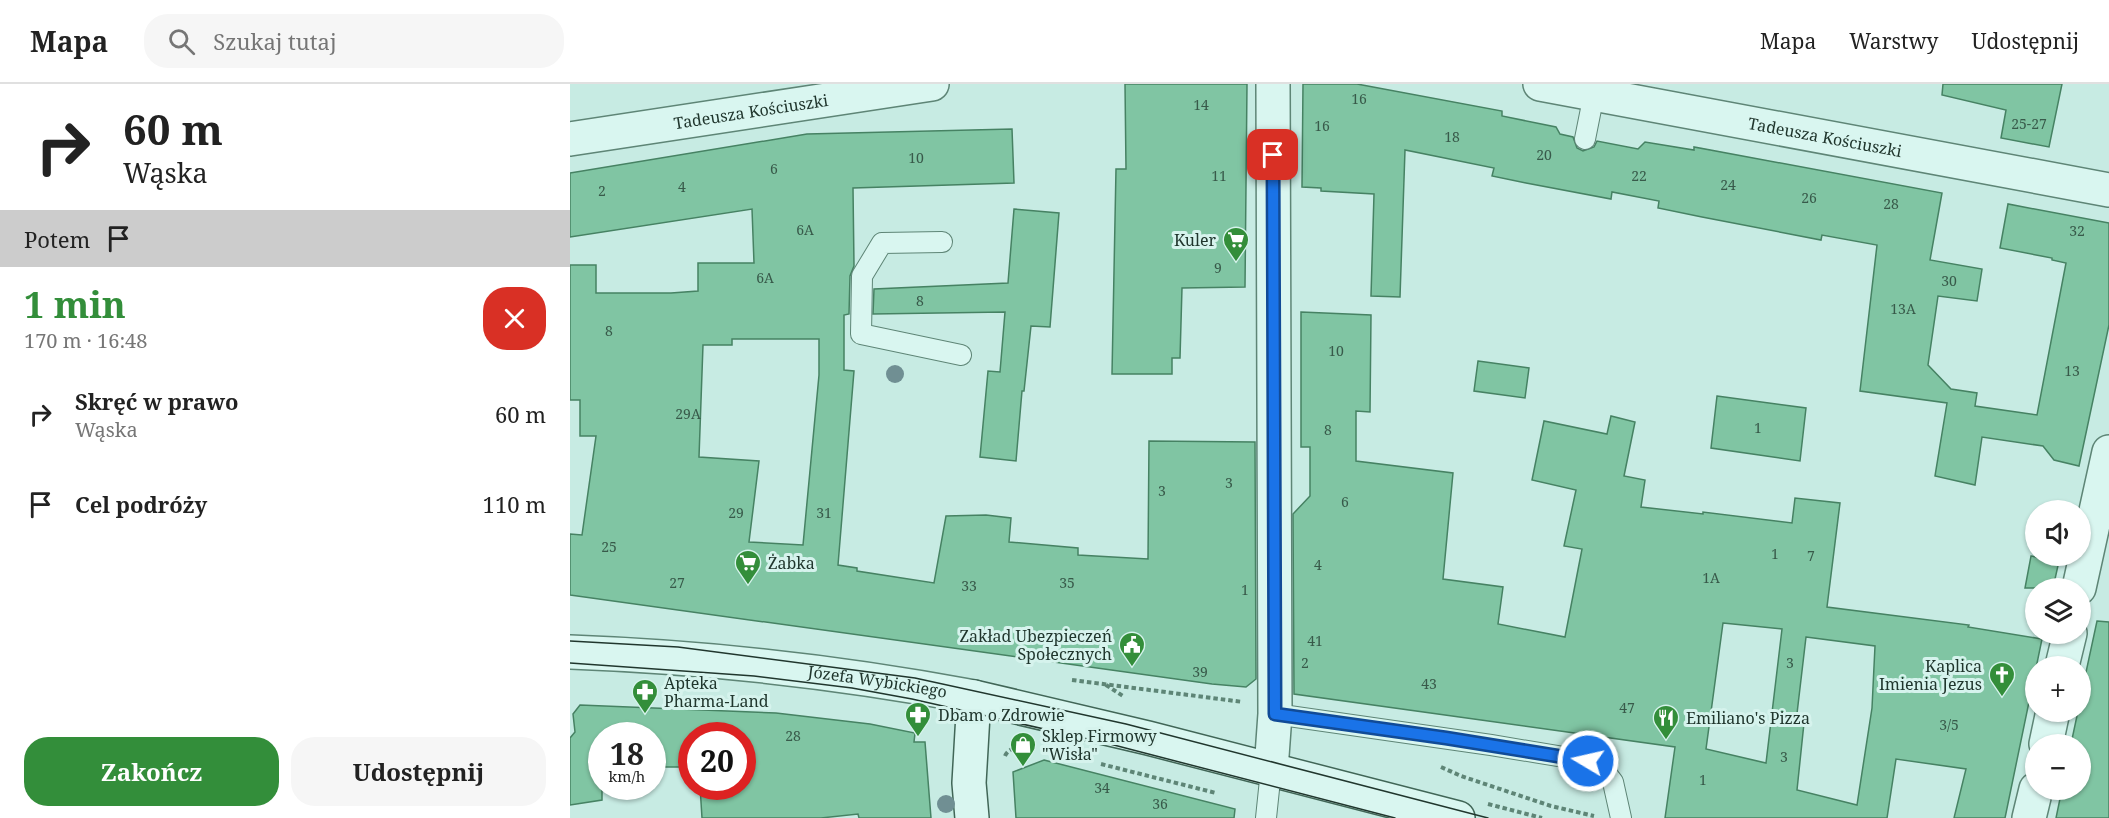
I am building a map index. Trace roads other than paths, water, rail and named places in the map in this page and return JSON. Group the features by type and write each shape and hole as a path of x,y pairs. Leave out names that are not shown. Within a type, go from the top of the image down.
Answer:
{"street":[{"name":"Tadeusza Kościuszki","path":"570,139 932,84"},
{"path":"1271,770 1274,705 1272,84"},
{"name":"Tadeusza Kościuszki","path":"1540,84 2109,190"},
{"path":"2081,578 2109,452"},
{"name":"Józefa Wybickiego","path":"570,652 670,657 905,684 974,697 1458,818"},
{"path":"972,818 969,783 974,697"},
{"path":"2030,818 2034,800"}],"lane":[{"path":"1585,139 1594,94"},
{"path":"942,243 882,243 862,276 861,334 961,355"},
{"path":"1274,705 1446,738 1588,761 1603,769 1613,782 1612,818"},
{"path":"1268,812 1271,770"}],"tram line":[{"path":"570,641 678,647 915,678 1126,724 1488,818"},
{"path":"570,663 754,676 852,688 912,699 1110,744 1395,818"}],"place":[{"name":"Kuler","path":"1236,263"},
{"name":"Żabka","path":"748,586"},
{"name":"Zakład Ubezpieczeń Społecznych","path":"1132,668"},
{"name":"Kaplica Imienia Jezus","path":"2002,698"},
{"name":"Apteka Pharma-Land","path":"645,715"},
{"name":"Dbam o Zdrowie","path":"918,738"},
{"name":"Emiliano's Pizza","path":"1666,741"},
{"name":"Sklep Firmowy \"Wisła\"","path":"1023,768"}]}
